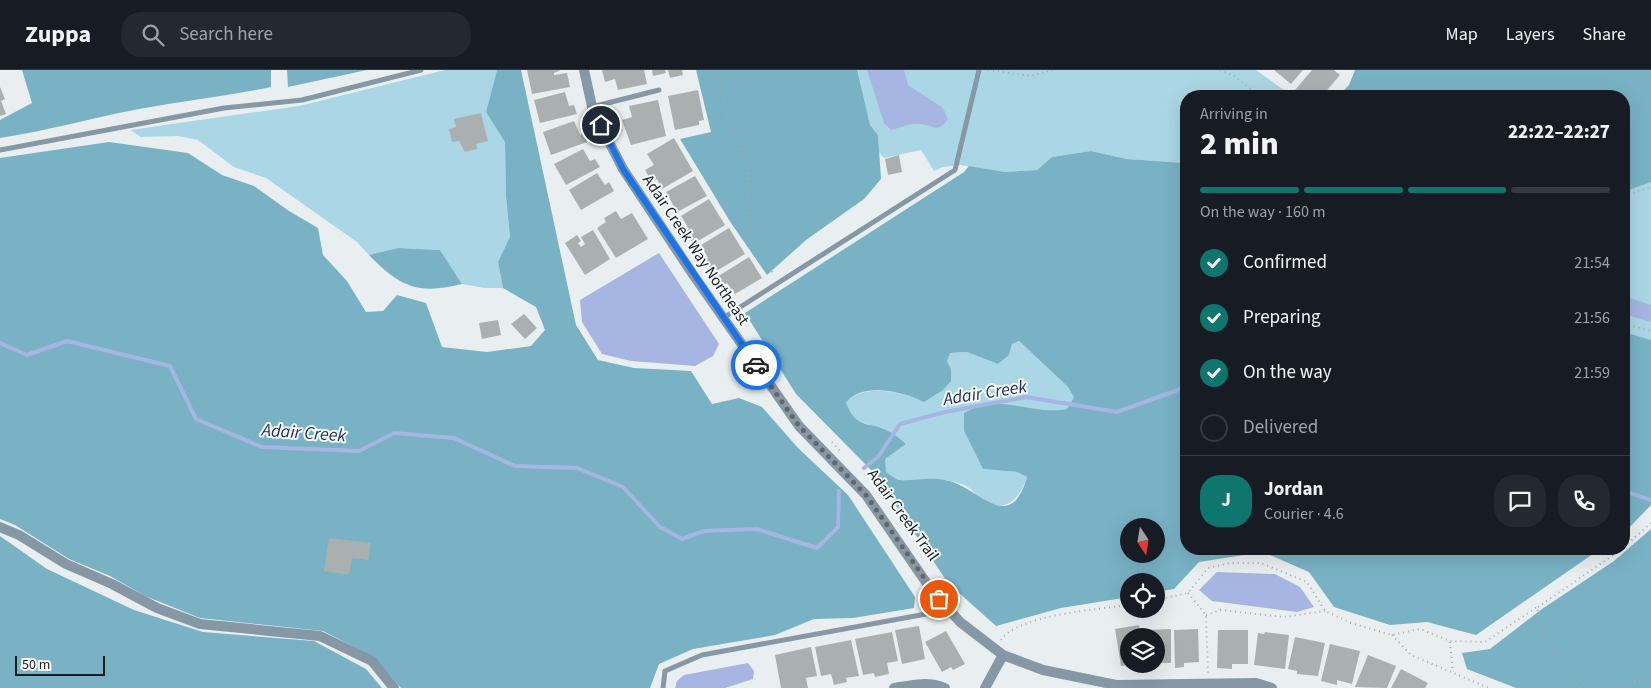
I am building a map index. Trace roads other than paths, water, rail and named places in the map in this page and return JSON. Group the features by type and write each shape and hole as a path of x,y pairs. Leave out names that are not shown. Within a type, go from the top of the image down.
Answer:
{"street":[{"name":"Adair Creek Way Northeast","path":"584,70 592,106 623,169 723,318 799,426 866,495 930,588 960,622 1003,655 1043,670 1116,685 1256,684 1272,688"},
{"path":"0,527 19,535 66,564 112,584 156,608 200,624 320,636 372,661 394,688"},
{"path":"985,688 1003,655"},
{"path":"894,688 915,684 938,685 945,688"}],"lane":[{"path":"0,150 224,108 302,100 421,70"},
{"path":"723,318 955,170 980,70"},
{"path":"592,106 659,90"},
{"path":"662,688 665,671 702,655 948,610"}],"waterway":[{"name":"Adair Creek","path":"0,343 27,355 67,341 170,366 196,419 262,447 359,451 394,433 454,438 515,466 577,468 623,487 660,527 682,539 704,531 757,529 817,548 838,527 839,491"},
{"name":"Adair Creek","path":"864,468 878,457 900,424 945,412 1026,397 1117,412 1180,389"},
{"name":"Adair Creek","path":"1630,493 1651,500"}]}
